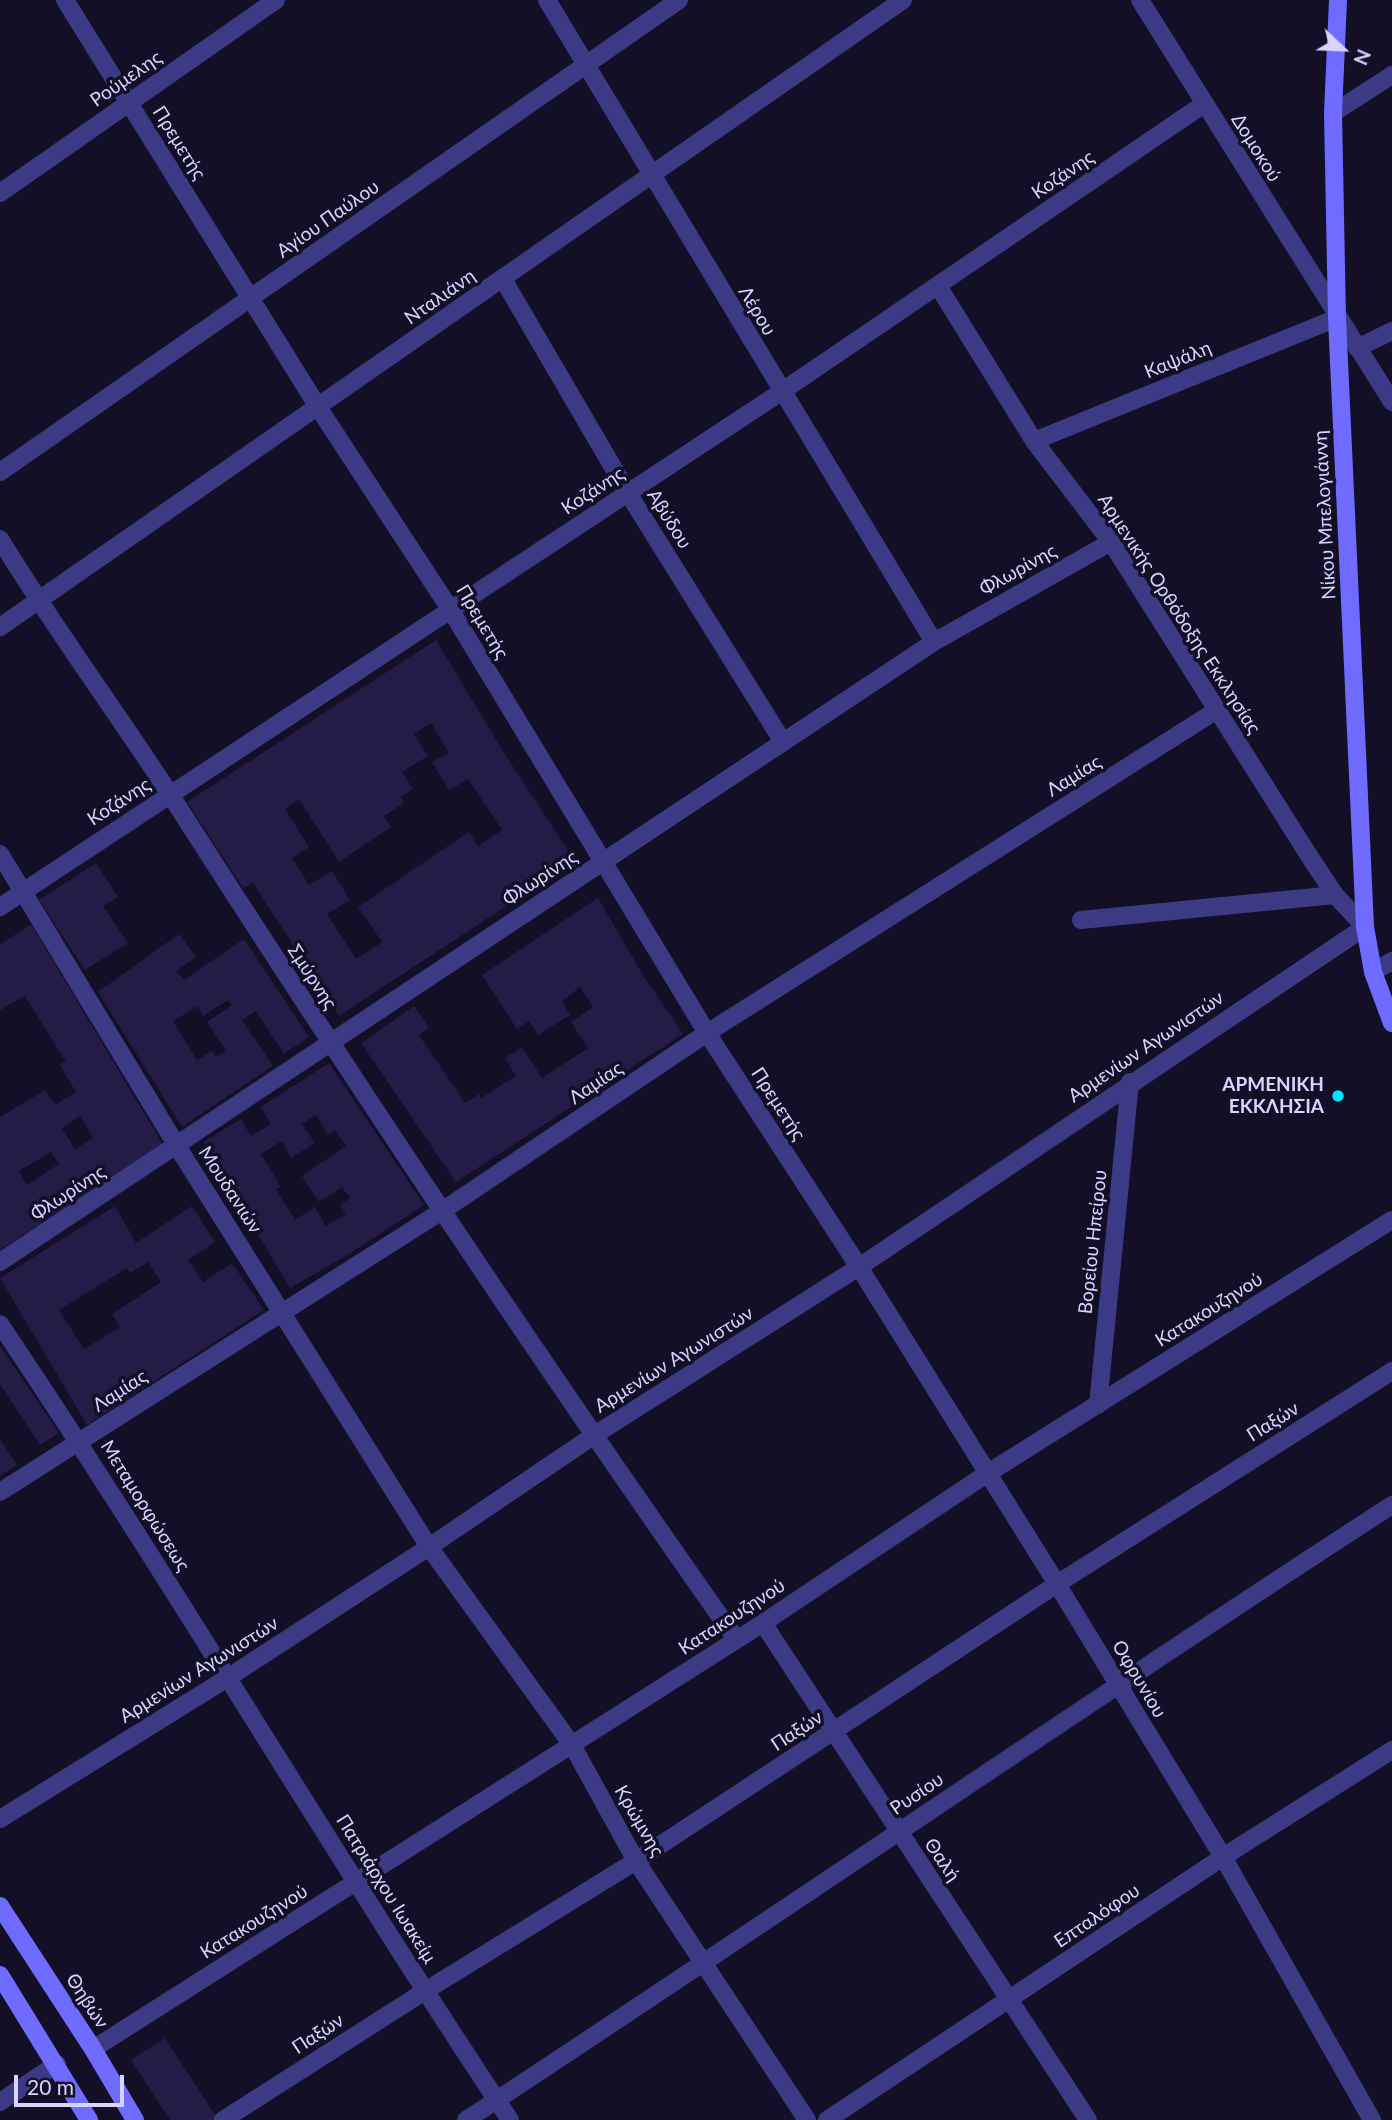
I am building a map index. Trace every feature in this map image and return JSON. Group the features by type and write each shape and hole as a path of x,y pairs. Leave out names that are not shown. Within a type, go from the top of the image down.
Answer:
{"main road":[{"name":"Νίκου Μπελογιάννη","path":"1338,0 1333,113 1337,318 1365,927 1373,972 1392,1023"},
{"name":"Θηβών","path":"0,1906 93,2049 135,2120"},
{"path":"0,1975 89,2120"}],"street":[{"name":"Πρεμετής","path":"65,0 318,407 450,609 601,863 859,1267"},
{"name":"Ρούμελης","path":"0,193 276,0"},
{"name":"Λέρου","path":"547,0 934,642"},
{"name":"Αγίου Παύλου","path":"0,472 679,0"},
{"name":"Νταλιάνη","path":"0,627 903,0"},
{"name":"Δομοκού","path":"1140,0 1337,318"},
{"path":"1333,113 1392,75"},
{"name":"Κοζάνης","path":"0,907 781,392 1204,104"},
{"name":"Αβύδου","path":"503,279 628,493 783,742"},
{"name":"Αρμενικής Ορθόδοξης Εκκλησίας","path":"938,286 1034,441 1111,542 1335,895 1365,927"},
{"path":"1337,318 1392,402"},
{"name":"Καψάλη","path":"1034,441 1337,318"},
{"path":"1357,348 1392,331"},
{"name":"Σμύρνης","path":"0,538 37,600 169,794 328,1042 593,1436"},
{"name":"Φλωρίνης","path":"0,1262 934,642 1111,542"},
{"name":"Λαμίας","path":"0,1492 442,1211 708,1033 1217,710"},
{"name":"Μουδανιών","path":"0,854 177,1146 283,1310 429,1547"},
{"path":"1081,920 1335,895"},
{"name":"Αρμενίων Αγωνιστών","path":"0,1819 229,1677 593,1436 859,1267 1130,1082 1365,927"},
{"path":"1373,972 1392,961"},
{"name":"Βορείου Ηπείρου","path":"1097,1405 1130,1082"},
{"name":"Κατακουζηνού","path":"93,2049 763,1623 988,1473 1392,1220"},
{"name":"Οφρυνίου","path":"859,1267 1223,1857 1372,2120"},
{"name":"Μεταμορφώσεως","path":"0,1324 229,1677"},
{"name":"Παξών","path":"223,2120 636,1861 1057,1584 1392,1371"},
{"path":"593,1436 736,1639"},
{"name":"Ρυσίου","path":"466,2120 706,1964 1116,1683 1392,1504"},
{"name":"Κρώμνης","path":"429,1547 572,1745 636,1861 807,2120"},
{"name":"Θαλή","path":"763,1623 1088,2120"},
{"name":"Πατριάρχου Ιωακείμ","path":"229,1677 425,1991 510,2120"},
{"name":"Επταλόφου","path":"827,2120 1223,1857 1392,1750"},
{"path":"0,2102 57,2064"}],"building":[{"path":"436,640 506,756 575,861 339,1016 253,883 243,888 187,802","holes":["431,723 449,753 432,762 449,790 468,779 502,830 478,846 469,832 358,907 382,942 356,959 327,914 350,900 332,871 309,885 292,858 309,847 285,809 299,799 339,862 391,827 384,816 404,803 400,797 413,789 402,772 428,756 414,734"]},
{"path":"96,863 118,897 103,906 128,943 85,970 39,900"},
{"path":"598,898 643,975 683,1034 456,1182 361,1043 414,1006 429,1028 419,1035 465,1103 479,1094 481,1098 516,1076 505,1058 522,1047 542,1078 588,1048 571,1022 593,1007 580,987 562,1001 570,1015 538,1035 529,1021 517,1029 482,975"},
{"path":"31,924 164,1146 0,1250 0,1117 45,1090 55,1105 76,1092 59,1064 66,1062 25,996 0,1010 0,945","holes":["80,1116 93,1138 75,1149 62,1128","51,1152 59,1164 27,1185 19,1171"]},
{"path":"179,934 196,957 176,971 184,980 244,939 309,1037 284,1054 256,1011 242,1020 273,1066 182,1127 98,992","holes":["228,1000 232,1005 207,1022 226,1051 216,1057 212,1051 197,1060 173,1021 198,1006 203,1016"]},
{"path":"329,1063 424,1205 346,1256 290,1288 203,1142 241,1119 251,1136 271,1124 261,1107","holes":["316,1115 328,1135 335,1130 346,1146 302,1176 319,1202 342,1187 350,1198 340,1205 346,1214 326,1226 315,1207 295,1220 276,1189 281,1187 261,1154 282,1141 291,1158 315,1143 302,1124"]},
{"path":"115,1206 136,1243 192,1206 215,1242 188,1260 203,1282 232,1263 264,1310 87,1425 0,1278","holes":["148,1262 161,1282 112,1314 120,1327 84,1349 59,1310 127,1268 130,1273"]},
{"path":"0,1346 59,1433 40,1445 0,1384"},
{"path":"0,1439 17,1465 0,1476"},
{"path":"165,2038 217,2118 170,2120 131,2060"}],"place":[{"name":"ΑΡΜΕΝΙΚΗ ΕΚΚΛΗΣΙΑ","path":"1338,1096"}]}
